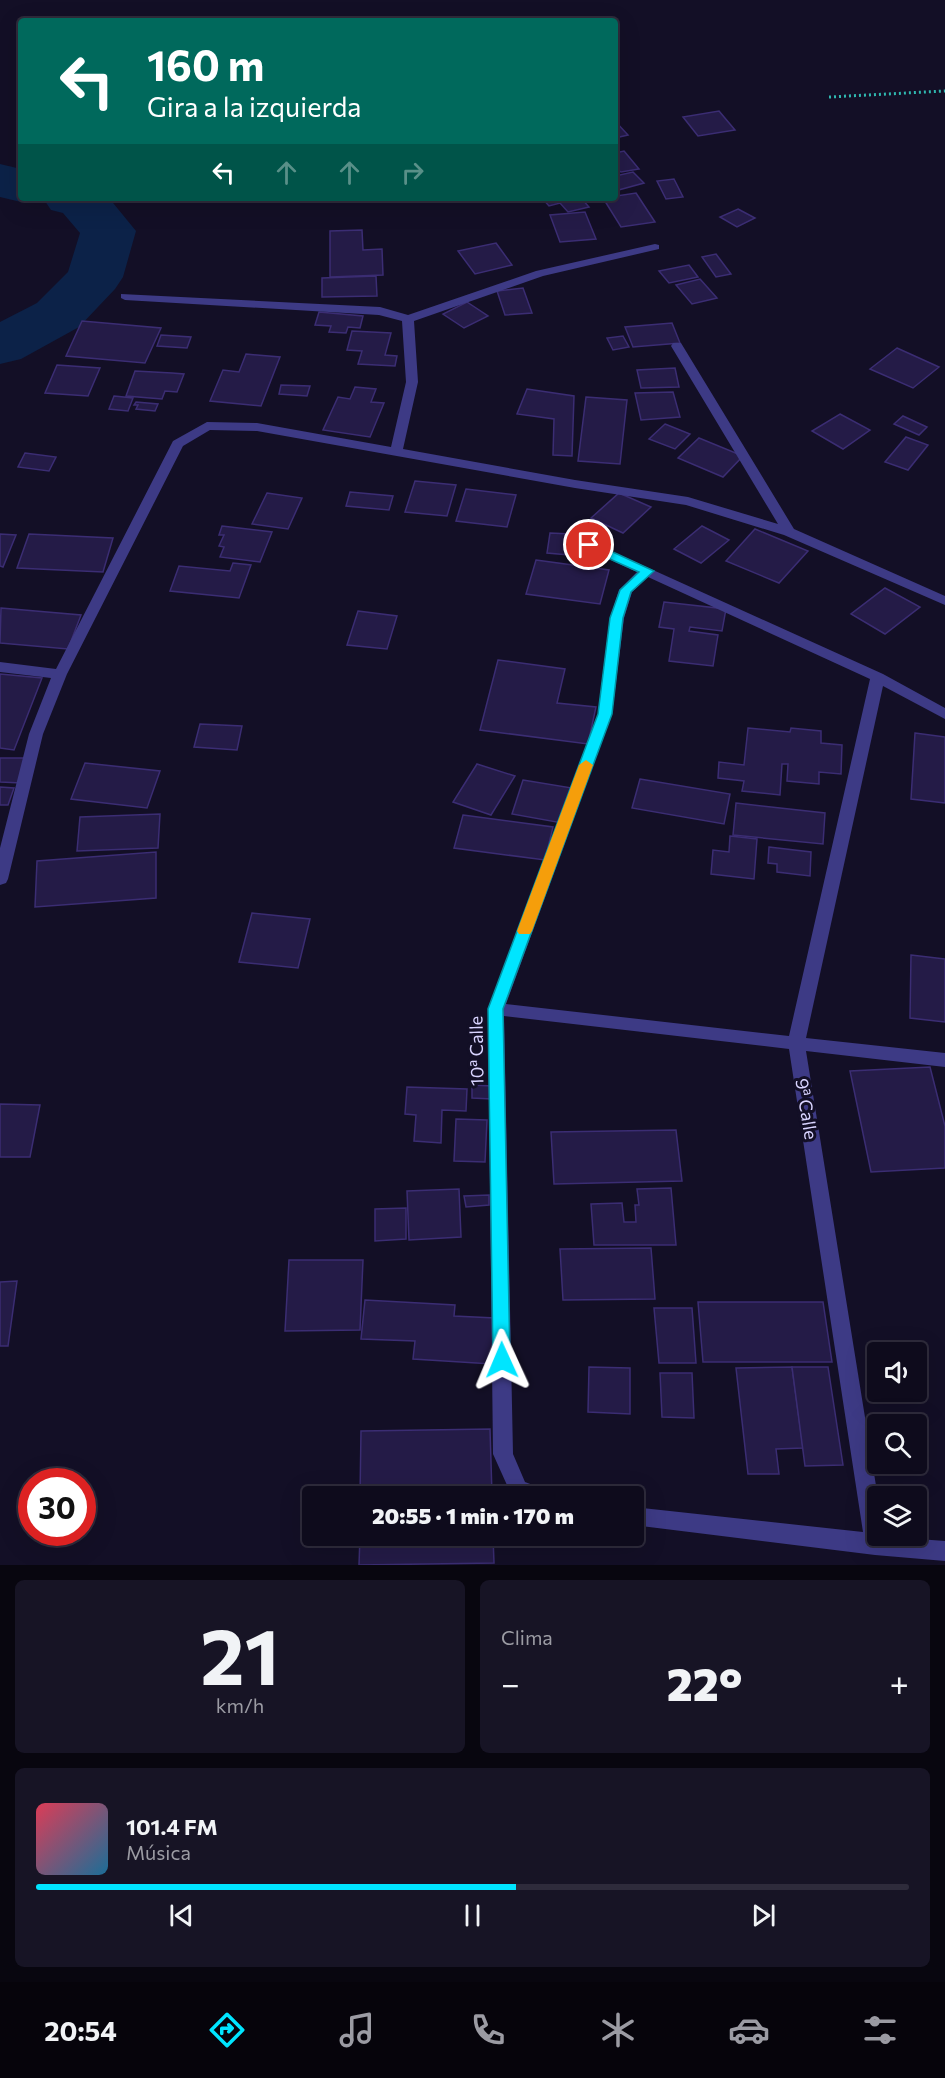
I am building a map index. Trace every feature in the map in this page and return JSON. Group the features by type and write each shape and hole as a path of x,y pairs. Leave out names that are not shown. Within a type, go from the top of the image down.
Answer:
{"street":[{"path":"125,296 380,311 408,319 540,273 656,247"},
{"path":"396,452 412,382 408,319"},
{"path":"677,346 789,532"},
{"path":"0,879 36,734 60,674 178,444 207,426 256,427 688,501 789,532 945,602"},
{"path":"589,545 878,677 945,714"},
{"name":"10ª Calle","path":"517,1486 503,1454 496,1009 605,714 616,618 626,590 647,571"},
{"path":"0,667 60,674"},
{"name":"9ª Calle","path":"867,1494 796,1043 878,677"},
{"path":"496,1009 945,1060"},
{"path":"644,1517 867,1544"},
{"path":"887,1546 945,1551"}],"path":[{"path":"829,97 945,91"}],"building":[{"path":"719,111 735,130 698,136 683,117"},
{"path":"618,124 628,135 618,137"},
{"path":"624,151 639,169 621,172 618,170 618,152"},
{"path":"633,172 644,183 618,190 618,175"},
{"path":"674,179 683,197 666,199 657,181"},
{"path":"636,193 655,222 621,227 605,201 618,201 618,196"},
{"path":"545,201 584,201 589,207 568,212 560,203 549,206"},
{"path":"738,209 755,218 737,227 720,217"},
{"path":"585,212 596,239 560,242 550,215"},
{"path":"362,230 363,250 382,249 383,275 330,277 330,231"},
{"path":"496,243 512,265 475,274 458,251"},
{"path":"716,254 731,274 716,277 702,257"},
{"path":"689,265 698,277 669,283 659,271"},
{"path":"376,276 377,296 322,297 322,278"},
{"path":"700,279 717,298 692,304 676,285"},
{"path":"523,288 532,313 505,315 497,291"},
{"path":"467,302 488,316 464,328 443,314"},
{"path":"319,312 363,316 360,328 348,327 346,333 329,332 331,326 315,325"},
{"path":"82,321 161,328 145,363 66,356"},
{"path":"672,323 680,343 633,347 625,327"},
{"path":"352,331 391,333 385,355 397,356 395,366 358,364 362,351 347,350"},
{"path":"161,335 191,337 187,348 157,346"},
{"path":"623,336 629,347 613,350 607,338"},
{"path":"897,348 939,367 913,388 870,369"},
{"path":"246,354 280,357 261,406 210,401 223,370 239,372"},
{"path":"57,365 100,368 88,396 45,393"},
{"path":"675,368 679,387 641,388 637,370"},
{"path":"135,371 184,374 177,392 165,391 162,399 126,396"},
{"path":"281,385 310,386 307,396 279,394"},
{"path":"355,387 376,389 371,402 384,403 370,437 323,430 338,397 350,399"},
{"path":"527,389 574,396 572,456 553,455 554,419 517,414"},
{"path":"673,392 680,417 641,420 635,393"},
{"path":"114,396 133,398 128,411 109,409"},
{"path":"586,397 627,400 620,464 578,461"},
{"path":"136,402 158,404 155,411 136,409 138,405 134,405"},
{"path":"840,414 870,430 843,449 812,431"},
{"path":"903,416 927,427 919,435 894,424"},
{"path":"665,424 690,434 675,449 649,439"},
{"path":"906,437 928,445 908,470 885,462"},
{"path":"699,438 743,456 723,477 678,458"},
{"path":"25,453 56,457 49,471 18,467"},
{"path":"415,481 456,485 447,516 405,512"},
{"path":"466,489 516,495 507,527 456,521"},
{"path":"350,492 393,496 389,510 346,506"},
{"path":"267,493 302,498 288,529 252,524"},
{"path":"619,493 651,507 623,533 591,518"},
{"path":"222,526 272,532 260,562 220,557 224,547 219,546 224,535 219,535"},
{"path":"702,526 729,540 701,563 674,549"},
{"path":"755,529 808,551 779,583 726,561"},
{"path":"550,533 571,534 569,555 547,553"},
{"path":"0,534 16,535 3,567 0,566"},
{"path":"29,534 113,538 103,572 17,568"},
{"path":"536,560 609,570 600,604 526,594"},
{"path":"233,563 251,565 239,598 170,591 179,566 230,571"},
{"path":"885,588 920,607 885,634 851,614"},
{"path":"664,602 726,609 722,631 690,627 689,631 718,635 713,666 669,661 674,629 659,627"},
{"path":"1,608 81,615 68,649 0,643"},
{"path":"358,611 397,616 387,649 347,645"},
{"path":"498,660 565,669 557,703 596,707 588,744 480,730"},
{"path":"0,674 42,678 14,750 0,748"},
{"path":"200,724 242,726 237,750 194,747"},
{"path":"748,728 790,732 791,728 821,731 821,743 842,745 841,774 819,772 819,784 787,781 788,764 782,764 780,795 742,791 744,781 718,778 719,762 744,765"},
{"path":"915,733 945,737 945,803 911,799"},
{"path":"0,758 27,758 21,783 0,782"},
{"path":"85,763 160,771 147,808 71,799"},
{"path":"477,764 515,776 491,815 453,802"},
{"path":"640,779 730,794 724,824 632,808"},
{"path":"523,780 572,788 562,823 512,814"},
{"path":"0,787 14,788 8,805 0,805"},
{"path":"736,803 825,813 823,844 733,835"},
{"path":"160,814 158,848 77,851 80,817"},
{"path":"463,815 553,827 545,860 454,848"},
{"path":"730,836 757,839 754,879 711,874 713,850 729,852"},
{"path":"769,847 811,852 810,876 777,872 777,864 768,863"},
{"path":"156,852 156,898 35,907 37,861"},
{"path":"252,913 310,919 298,968 239,962"},
{"path":"911,955 945,959 945,1022 910,1018"},
{"path":"930,1067 945,1126 945,1168 871,1172 850,1071"},
{"path":"472,1085 492,1086 492,1099 472,1098"},
{"path":"407,1087 467,1089 466,1111 442,1110 441,1143 414,1141 416,1115 405,1114"},
{"path":"0,1104 40,1105 30,1157 0,1157"},
{"path":"456,1119 487,1120 485,1162 454,1161"},
{"path":"676,1130 682,1181 554,1184 551,1132"},
{"path":"671,1188 676,1245 594,1245 591,1204 622,1203 624,1222 636,1222 635,1205 639,1205 637,1189"},
{"path":"459,1189 461,1237 409,1240 407,1191"},
{"path":"489,1195 489,1205 466,1207 464,1196"},
{"path":"406,1208 406,1239 375,1241 375,1209"},
{"path":"651,1248 655,1299 563,1300 560,1249"},
{"path":"289,1260 363,1260 360,1330 285,1331"},
{"path":"17,1281 8,1346 0,1346 0,1282"},
{"path":"365,1300 455,1305 454,1316 495,1318 492,1364 413,1359 415,1341 361,1339"},
{"path":"698,1302 823,1302 832,1362 703,1362"},
{"path":"654,1308 692,1308 696,1363 659,1363"},
{"path":"589,1367 630,1368 630,1414 588,1412"},
{"path":"792,1367 803,1448 776,1449 779,1474 748,1474 736,1368"},
{"path":"792,1367 828,1367 843,1465 805,1466"},
{"path":"660,1373 692,1373 694,1418 662,1417"},
{"path":"490,1429 492,1486 360,1486 361,1431"},
{"path":"360,1546 493,1546 494,1563 359,1565"}],"waterway":[{"path":"0,180 18,185"},
{"path":"0,346 58,315 95,277 108,231 82,201"}],"slow traffic":[{"path":"525,931 586,765"}],"route":[{"path":"502,1360 496,1009 605,714 616,618 626,590 647,571 589,545"}]}
